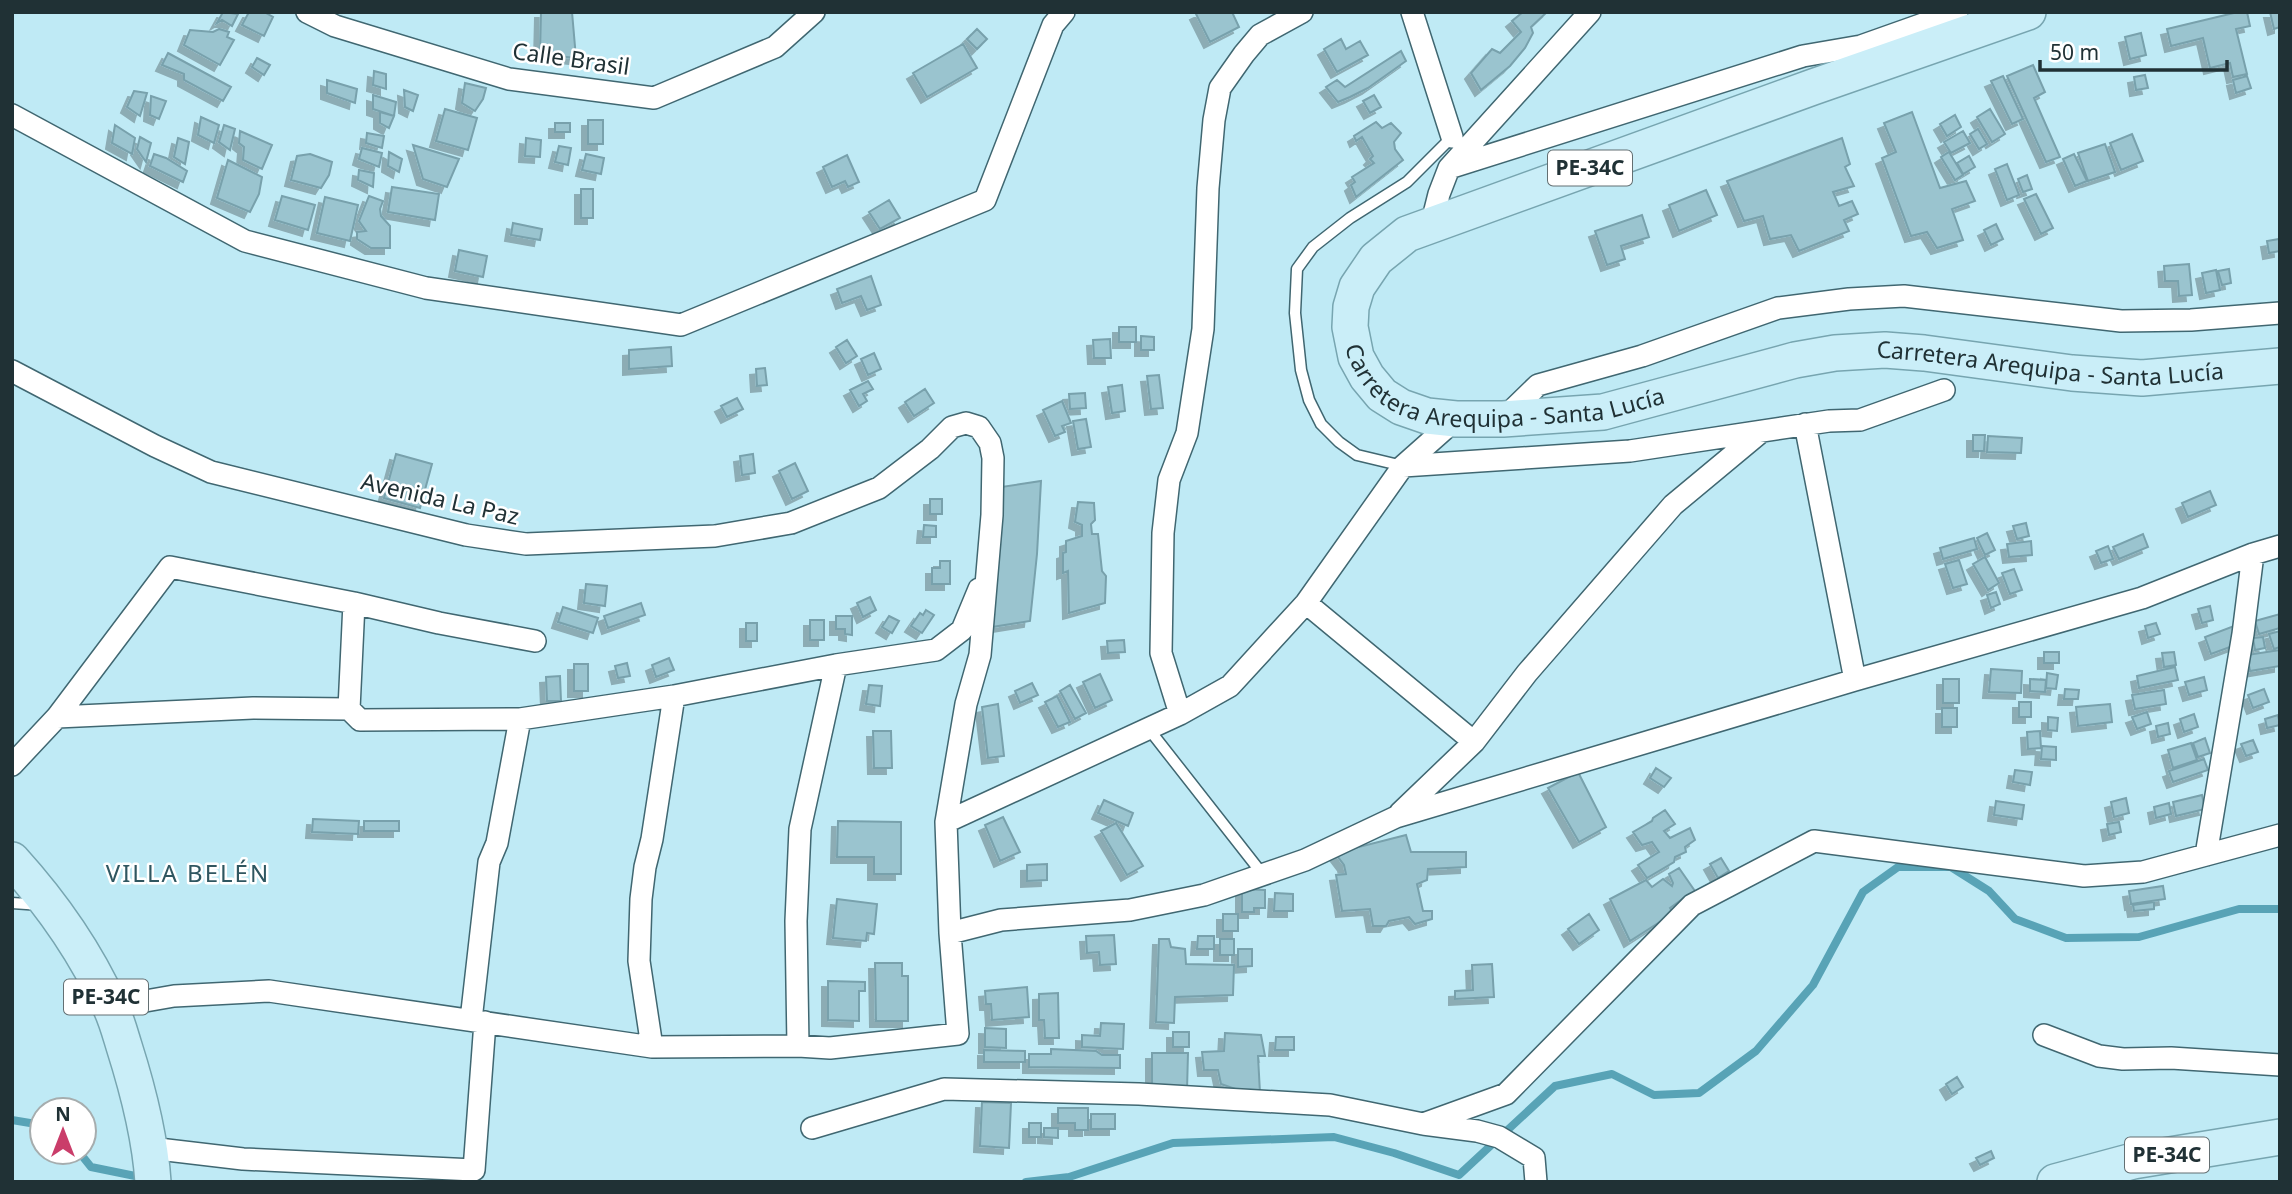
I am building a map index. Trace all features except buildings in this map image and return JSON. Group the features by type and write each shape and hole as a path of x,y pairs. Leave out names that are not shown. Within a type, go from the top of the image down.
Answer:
{"main road":[{"name":"Carretera Arequipa - Santa Lucía","path":"2028,12 1407,234 1376,259 1357,287 1351,307 1350,336 1356,357 1367,377 1382,395 1401,407 1427,416 1456,419 1503,419 1603,412 1795,360 1847,352 1885,350 1924,353 2072,373 2142,378 2280,366"},
{"name":"PE-34C","path":"12,860 51,906 111,1007 136,1084 152,1162"},
{"name":"PE-34C","path":"2055,1182 2133,1161 2280,1137"}],"street":[{"name":"Calle Brasil","path":"307,12 335,26 509,79 654,98 775,47 814,12"},
{"path":"12,115 245,241 426,288 681,325 985,200 1053,25 1064,12"},
{"path":"1180,714 1161,653 1163,533 1169,480 1188,433 1203,329 1208,188 1214,120 1220,88 1244,54 1260,35 1302,12"},
{"path":"1412,12 1452,137"},
{"path":"1431,226 1449,168 1590,12"},
{"path":"1449,168 1803,56 1861,46 1957,12"},
{"path":"1503,419 1538,385 1642,356 1778,307 1904,296 2121,321 2191,320 2280,313"},
{"name":"Avenida La Paz","path":"12,371 155,446 211,472 466,535 526,544 715,536 791,523 878,488 930,449 952,427 966,423 979,427 990,443 993,458 992,515 987,567"},
{"path":"1403,466 1630,451 1805,424 1860,420 1944,390"},
{"path":"946,822 1180,714 1230,686 1306,603 1403,466 1456,419"},
{"path":"1805,424 1855,680"},
{"path":"1396,817 1474,742 1527,673 1673,505 1762,430"},
{"path":"950,933 1001,920 1130,910 1203,895 1305,860 1396,817 1855,680 2142,598 2280,546"},
{"path":"2206,855 2241,646 2253,554"},
{"path":"12,765 57,717 170,567 535,641"},
{"path":"57,717 253,708 349,709 360,720 520,719 674,696 836,665 936,650 962,631 987,567"},
{"path":"111,1007 174,996 269,991 652,1046 830,1048 958,1034 950,933 946,822 966,704 980,655 987,567"},
{"path":"349,709 354,603"},
{"path":"1306,603 1474,742"},
{"path":"798,1046 796,921 800,829 836,665"},
{"path":"652,1046 639,961 642,899 674,696"},
{"path":"152,1162 243,1159 474,1170 478,1021 489,862 498,843 520,719"},
{"path":"1423,1124 1506,1094 1692,905 1814,841 2084,876 2143,872 2280,835"},
{"path":"2044,1035 2099,1056 2280,1065"},
{"path":"812,1128 944,1089 1139,1094 1330,1105 1423,1124 1477,1130 1499,1137 1534,1158 1536,1182"}],"lane":[{"path":"1403,466 1357,455 1321,424 1309,400 1301,370 1295,313 1297,269 1313,247 1350,218 1407,182 1452,137"},
{"path":"1148,728 1264,876"},
{"path":"12,903 51,906"}],"waterway":[{"path":"1026,1182 1069,1177 1173,1143 1334,1137 1394,1153 1459,1175 1555,1086 1612,1074 1654,1095 1699,1093 1756,1051 1813,985 1863,892 1898,867 1951,867 1989,891 2015,919 2066,938 2139,937 2239,909 2280,909"},
{"path":"12,1120 28,1123"},
{"path":"90,1166 145,1178"}],"district":[{"name":"VILLA BELÉN","path":"188,874"}]}
